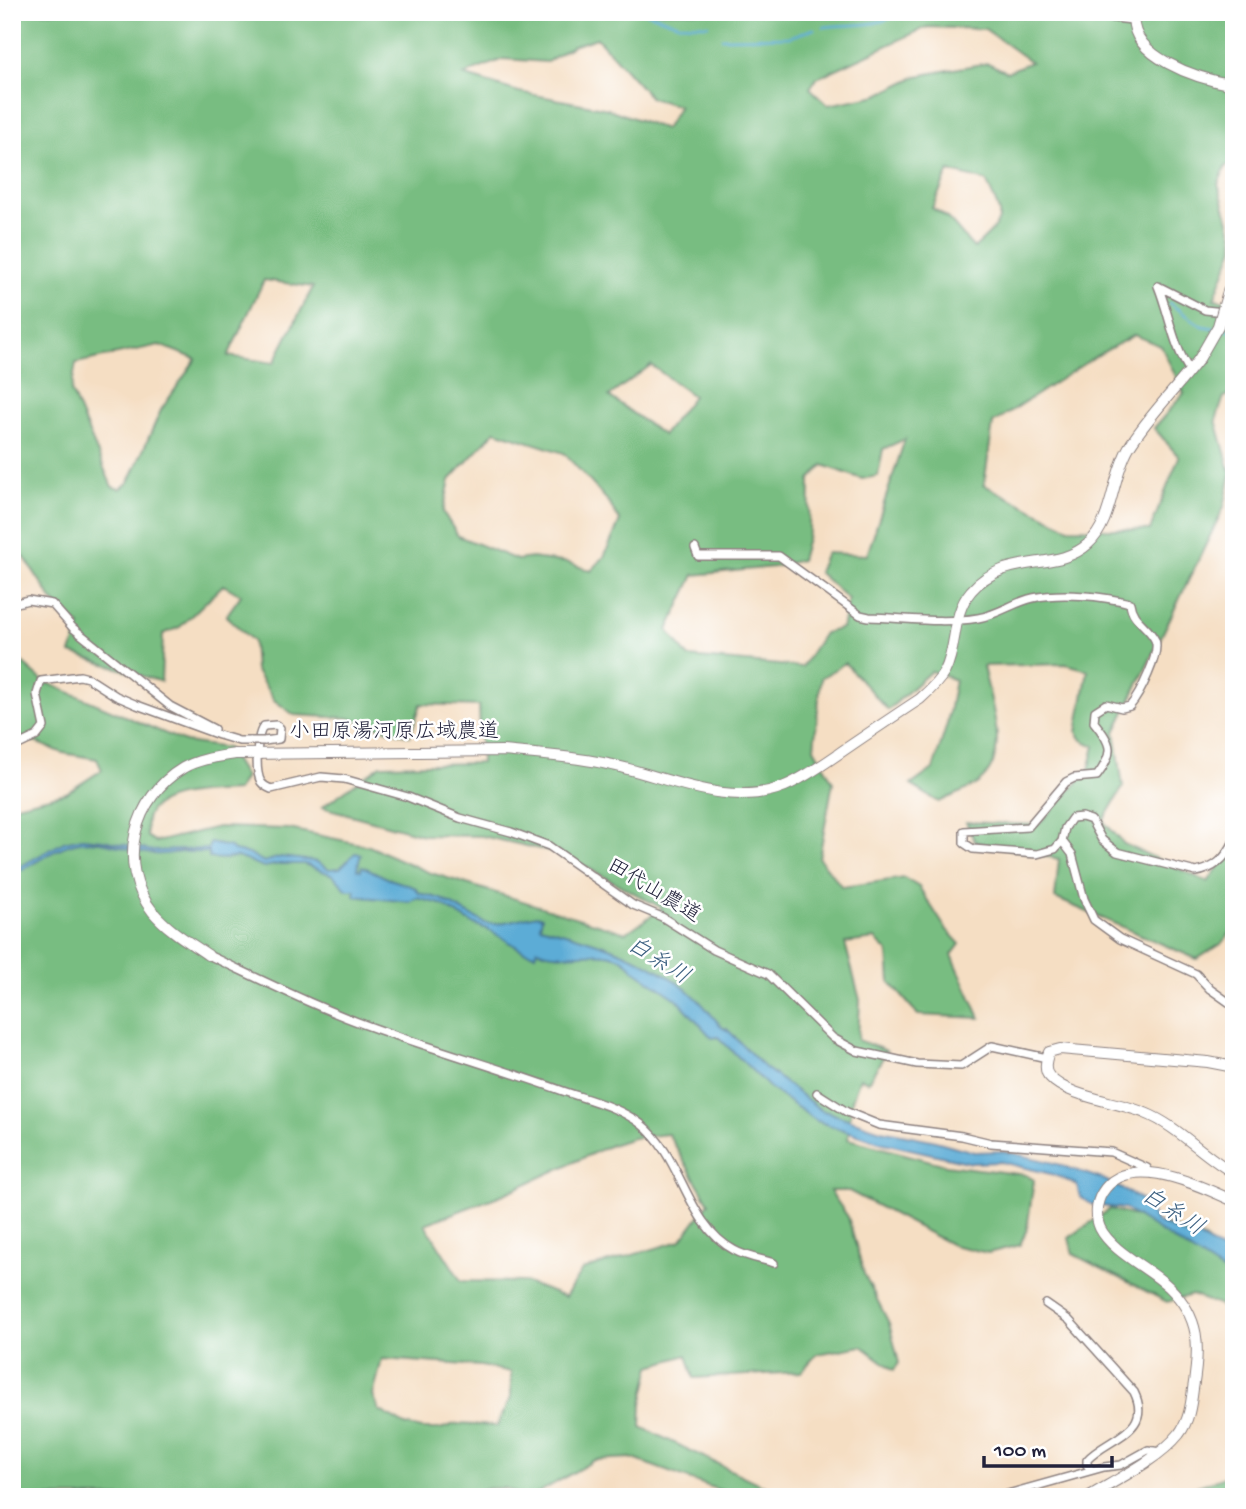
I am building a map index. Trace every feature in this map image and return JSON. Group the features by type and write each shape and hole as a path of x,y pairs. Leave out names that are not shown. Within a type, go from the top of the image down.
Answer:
{"street":[{"path":"1096,12 1106,17 1133,16 1138,39 1157,57 1185,71 1234,85"},
{"name":"小田原湯河原広域農道","path":"774,1263 736,1251 710,1231 657,1141 641,1124 619,1111 329,1011 208,955 177,934 153,911 136,877 133,855 136,826 148,800 159,787 185,767 209,758 258,753 502,751 602,763 714,793 761,793 785,786 816,769 934,687 944,672 950,654 960,609 969,594 991,574 1007,567 1062,557 1087,545 1108,512 1116,475 1131,444 1199,359 1218,326 1232,283"},
{"path":"1190,371 1170,325 1168,310 1158,286 1205,310 1234,313"},
{"path":"695,548 698,556 779,556 860,615 957,620 996,613 1032,598 1101,597 1130,603 1133,616 1155,640 1157,649 1130,706 1122,708 1106,704 1095,711 1094,722 1109,740 1110,747 1097,776 1074,778 1066,782 1028,827 964,831 963,837 968,847 973,849 1037,854 1055,849 1062,841 1065,828 1072,818 1082,817 1091,820 1102,840 1117,852 1196,872 1207,870 1219,862 1234,841"},
{"path":"17,603 28,600 52,604 73,628 170,706 214,729 219,735"},
{"path":"12,748 37,736 44,727 37,694 41,681 80,676 96,682 126,701 239,741 251,741 264,741 279,738 280,728 270,724 260,730 258,753"},
{"name":"田代山農道","path":"258,753 260,781 271,789 321,777 344,779 408,797 460,818 549,846 633,905 662,917 713,950 768,974 834,1038 858,1051 917,1064 948,1066 961,1066 970,1062 992,1046 1047,1058"},
{"path":"1062,841 1072,854 1084,899 1094,920 1119,939 1196,974 1210,989 1234,1006"},
{"path":"1234,1067 1208,1062 1068,1049 1053,1050 1047,1058 1047,1075 1055,1082 1099,1100 1143,1111 1160,1120 1234,1173"},
{"path":"817,1093 847,1112 879,1125 962,1136 991,1143 1111,1152 1138,1163 1150,1172"},
{"path":"1087,1497 1160,1452 1181,1432 1188,1418 1198,1361 1198,1341 1192,1319 1184,1306 1170,1288 1107,1238 1100,1228 1096,1209 1104,1190 1118,1179 1131,1174 1150,1172 1171,1175 1234,1201"},
{"path":"1046,1304 1069,1320 1138,1399 1137,1419 1133,1427 1126,1434 1095,1451 1087,1460 1092,1471"},
{"path":"997,1497 1121,1465 1148,1450 1160,1452"}],"green space":[{"path":"12,12 1234,12 1234,165 1226,166 1218,184 1234,238 1234,248 1214,299 1234,302 1234,393 1224,397 1216,420 1231,474 1224,507 1115,732 1123,787 1103,821 1124,844 1208,882 1234,844 1234,929 1221,944 1197,959 1055,898 1059,859 975,842 966,822 1038,825 1089,770 1095,746 1082,740 1077,732 1088,670 1066,664 983,666 994,712 997,744 995,758 989,772 978,783 939,802 911,785 933,769 947,724 955,680 931,671 888,710 845,663 821,678 814,748 833,782 819,858 842,887 904,878 919,887 946,929 960,944 952,955 980,1018 918,1015 890,982 888,952 875,939 845,943 860,1000 858,1040 887,1051 868,1082 860,1078 852,1100 848,1139 946,1165 1026,1175 1034,1180 1027,1229 1020,1245 988,1253 952,1245 849,1191 830,1191 848,1217 864,1274 889,1323 899,1363 894,1370 862,1346 817,1354 801,1372 694,1378 687,1355 651,1366 642,1404 641,1427 772,1490 780,1497 738,1497 631,1458 595,1460 531,1497 523,1497 505,1488 482,1489 476,1497 12,1497 12,806 66,793 102,770 97,759 63,753 12,733 12,654 43,681 185,742 227,748 245,777 237,791 186,795 161,803 152,810 147,819 147,836 156,842 218,827 289,829 369,846 428,872 626,933 662,908 562,854 482,836 423,835 322,807 381,765 481,763 479,706 421,704 410,736 348,718 294,715 274,700 255,670 253,641 226,616 241,595 223,585 180,627 163,634 161,682 71,653 80,626 53,601 25,558 12,547","holes":["927,27 985,29 1031,62 1007,72 988,63 917,76 878,95 828,105 810,88 817,78","597,38 651,98 679,106 665,129 608,109 519,92 463,75 503,59 547,62 572,46","949,171 986,181 999,211 997,224 974,248 944,216 932,208","264,280 313,287 274,363 228,356","1134,335 1161,346 1184,393 1154,428 1179,457 1150,530 1069,528 984,485 993,423 1096,356","159,345 196,359 161,410 129,482 120,489 112,487 71,391 76,363","651,365 693,396 663,435 609,396","495,431 564,453 607,500 620,521 604,557 591,571 569,563 532,558 517,560 458,536 443,512 450,480","905,439 867,555 826,553 818,572 848,599 842,628 824,633 802,667 688,657 668,630 694,575 774,567 801,560 809,531 810,480 823,465 862,479 878,476 883,449","668,1134 709,1203 680,1241 582,1270 565,1297 524,1282 461,1281 425,1224 504,1194 611,1145 633,1138","382,1359 481,1366 511,1372 511,1397 497,1426 455,1424 440,1429 422,1429 405,1425 379,1410 373,1396"]},
{"path":"1110,1209 1204,1239 1234,1263 1234,1311 1192,1295 1167,1302 1073,1254 1069,1238"},
{"path":"1234,1471 1234,1497 1100,1497 1110,1487 1138,1493 1191,1488"}],"water":[{"path":"82,838 153,851 208,849 210,843 230,847 264,862 281,857 317,862 329,869 340,868 355,853 361,854 357,869 361,870 362,866 414,887 419,893 441,899 485,923 496,924 537,915 542,917 540,926 620,951 674,980 695,997 763,1066 821,1110 881,1130 974,1152 1003,1151 1054,1163 1105,1180 1146,1202 1156,1222 1185,1235 1193,1234 1234,1258 1234,1279 1125,1209 1093,1205 1080,1197 1077,1185 1055,1175 1001,1162 972,1163 879,1142 817,1121 771,1089 718,1037 712,1038 678,1000 613,955 561,955 537,949 535,954 524,951 441,904 417,898 410,902 354,896 355,890 347,890 333,875 304,864 264,867 237,857 209,858 209,852 155,854 90,841 62,847 12,874 12,871 64,842"}],"waterway":[{"path":"644,12 679,24 708,25"},
{"path":"824,27 873,23 900,12"},
{"path":"722,38 789,37 814,29"},
{"path":"1169,303 1202,326 1214,328"},
{"path":"1221,329 1234,331"}],"water label":[{"name":"白糸川","path":"658,962"},
{"name":"白糸川","path":"1172,1213"}]}
